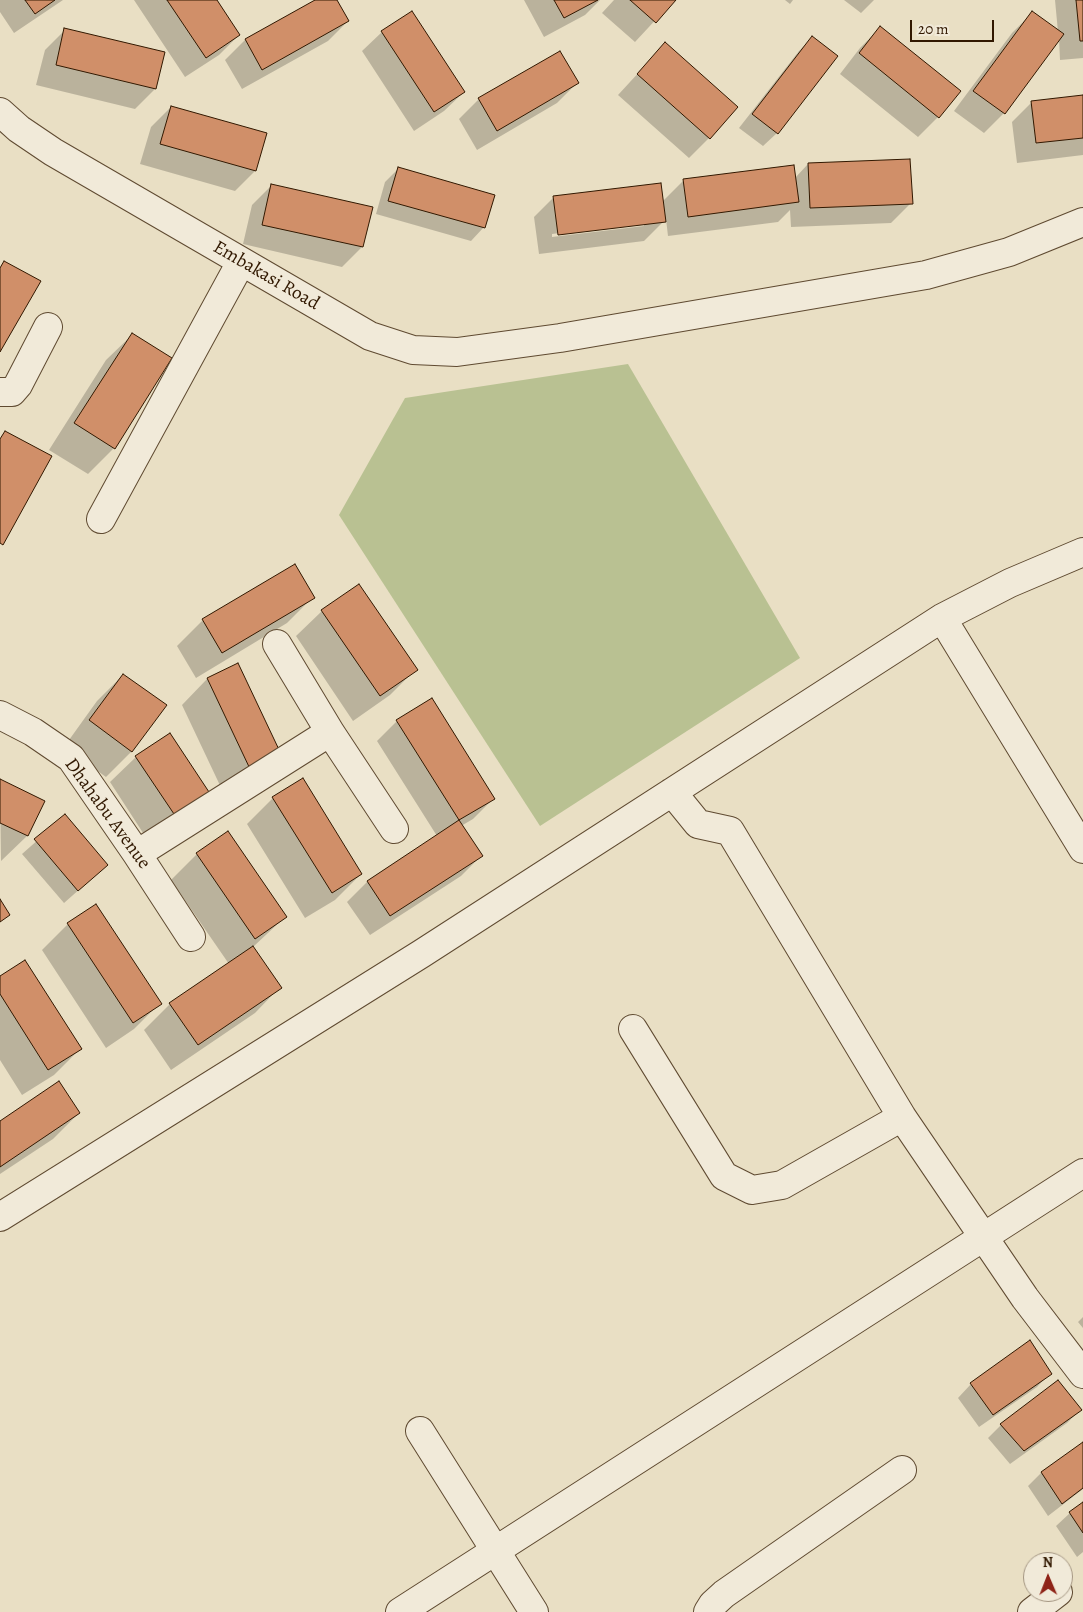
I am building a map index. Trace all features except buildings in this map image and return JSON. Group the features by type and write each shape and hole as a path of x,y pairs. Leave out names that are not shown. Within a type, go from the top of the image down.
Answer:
{"street":[{"name":"Embakasi Road","path":"0,112 18,129 53,152 370,336 413,350 457,352 560,338 926,275 1009,252 1083,222"},
{"path":"101,519 242,262"},
{"path":"0,392 12,392 18,384 48,326"},
{"path":"0,1217 421,954 942,618 1010,583 1083,552"},
{"path":"942,618 1083,849"},
{"path":"277,644 330,732 394,829"},
{"name":"Dhahabu Avenue","path":"0,716 33,732 70,758 137,854 191,937"},
{"path":"137,854 330,732"},
{"path":"672,792 698,824 730,831 902,1117 1025,1298 1083,1374"},
{"path":"633,1029 724,1176 752,1190 782,1185 902,1117"},
{"path":"400,1612 496,1552 982,1236 1083,1173"},
{"path":"420,1431 534,1612"},
{"path":"708,1612 713,1604 724,1594 902,1470"},
{"path":"1032,1612 1045,1602"}],"green space":[{"path":"628,364 800,658 540,826 339,515 405,398"}]}
